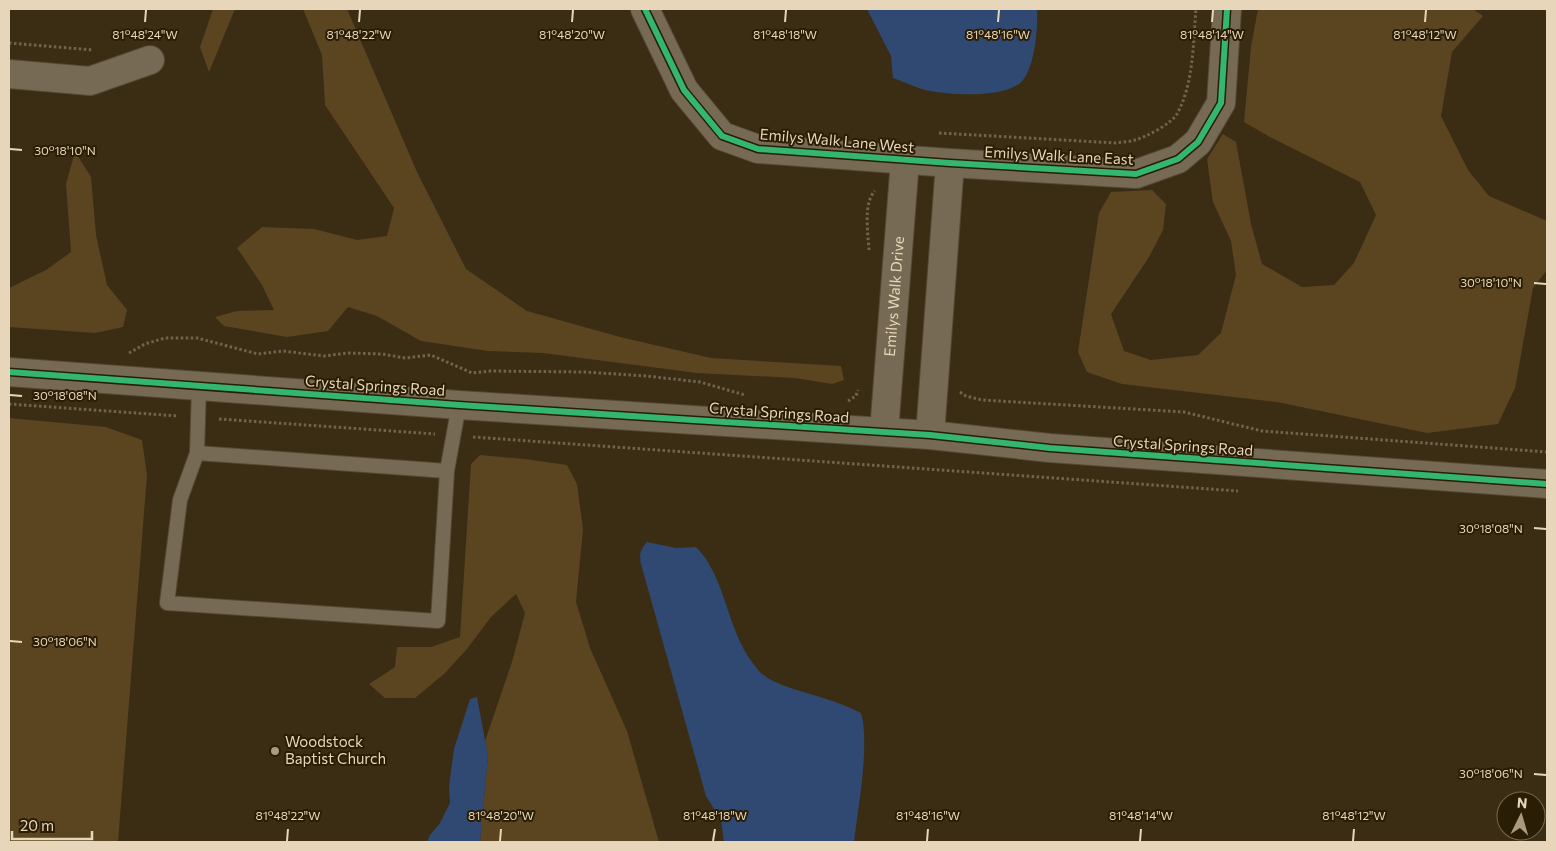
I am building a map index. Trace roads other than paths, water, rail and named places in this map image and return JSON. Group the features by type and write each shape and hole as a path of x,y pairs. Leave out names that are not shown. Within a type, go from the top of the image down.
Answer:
{"street":[{"name":"Emilys Walk Lane West","path":"645,9 684,90 722,136 758,149 950,163"},
{"name":"Emilys Walk Lane East","path":"950,163 1136,174 1178,159 1198,142 1222,102 1227,9"},
{"path":"9,74 90,80 140,64"},
{"name":"Emilys Walk Drive","path":"884,432 905,160"},
{"path":"930,435 950,163"},
{"name":"Crystal Springs Road","path":"9,372 460,405 930,435 1050,448 1547,484"}],"lane":[{"path":"199,386 197,453 180,500 167,603 438,620 447,471 460,405"},
{"path":"197,453 447,471"}],"water":[{"path":"867,9 1037,9 1033,56 1027,74 1016,86 993,93 979,94 930,91 893,78 891,56"},
{"path":"647,542 676,548 696,547 714,573 743,648 762,674 780,684 839,703 861,713 864,758 854,842 724,842 721,820 706,796 641,564 641,552"},
{"path":"477,697 488,756 480,842 427,842 440,823 450,803 449,786 454,749 470,699"}],"place":[{"name":"Woodstock Baptist Church","path":"275,751"}]}
